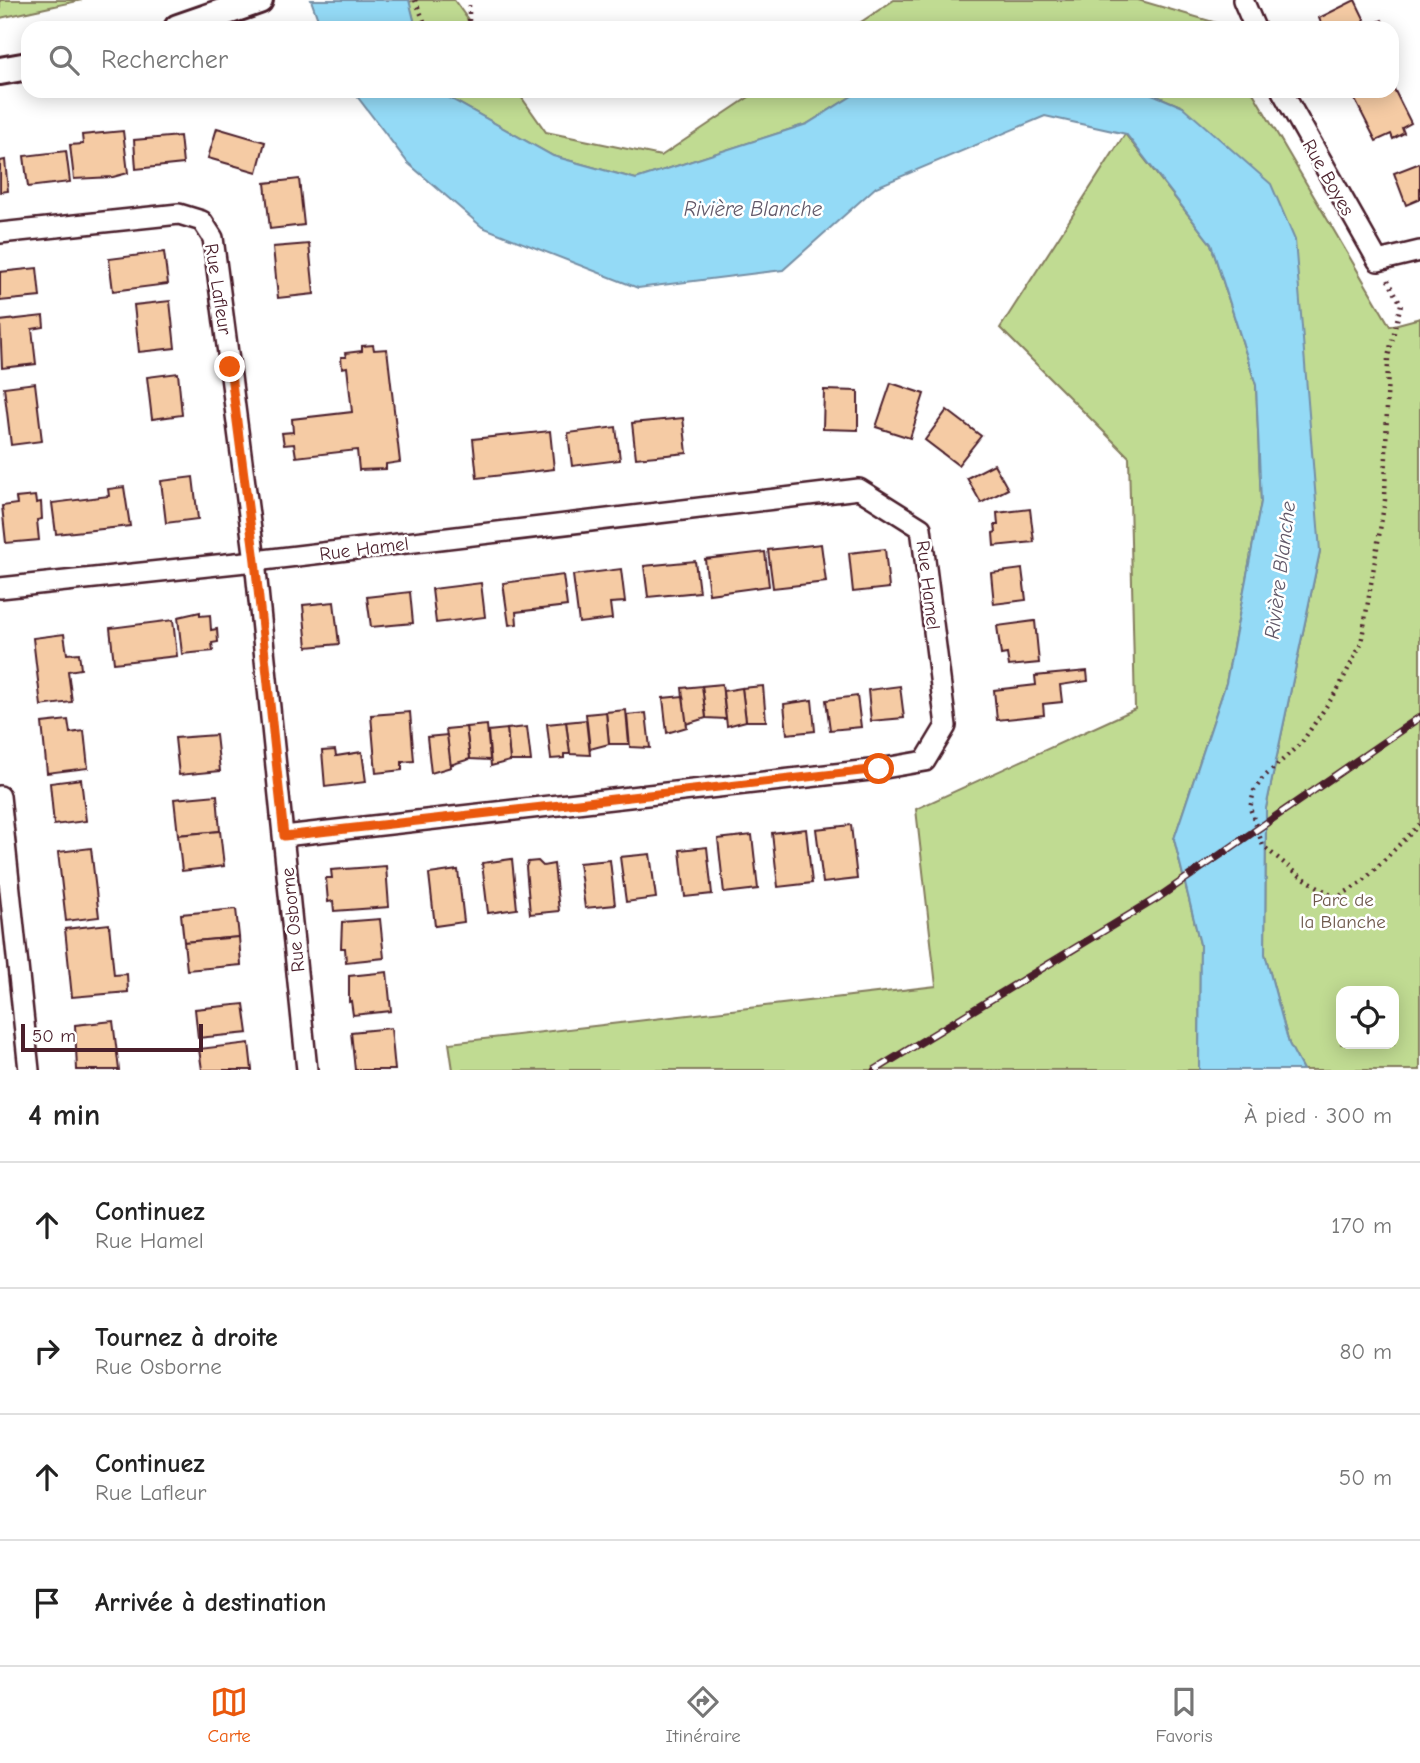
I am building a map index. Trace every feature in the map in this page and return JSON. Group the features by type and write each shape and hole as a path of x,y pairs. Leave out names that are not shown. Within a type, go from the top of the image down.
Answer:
{"street":[{"path":"198,21 260,0"},
{"path":"1243,0 1252,21"},
{"path":"0,71 21,67"},
{"name":"Rue Boyes","path":"1286,98 1378,261"},
{"name":"Rue Lafleur","path":"0,233 179,214 202,220 213,238 255,561"},
{"path":"1378,261 1420,251"},
{"name":"Rue Hamel","path":"0,588 255,561 859,489 922,528 946,726 925,761 879,769 284,836"},
{"name":"Rue Osborne","path":"255,561 307,1070"},
{"path":"0,796 29,1070"}],"path":[{"path":"415,0 424,21"},
{"path":"469,0 469,21"},
{"path":"1378,261 1401,304 1388,357 1385,500 1361,644 1338,689 1302,742 1254,791 1250,808 1263,846 1299,876 1336,898 1361,883 1420,824"}],"green space":[{"path":"0,0 82,0 0,18"},
{"path":"454,0 469,21 414,21 409,2"},
{"path":"894,0 1138,0 1210,21 862,21"},
{"path":"449,98 522,98 546,132 661,156 748,98 849,98 807,124 636,179 553,156"},
{"name":"Parc de la Blanche","path":"1162,98 1256,98 1390,326 1420,318 1420,1070 1303,1070 1289,1044 1265,954 1266,808 1320,551 1183,107"},
{"path":"1125,134 1211,244 1256,385 1261,502 1226,683 1174,839 1200,944 1199,1070 453,1070 449,1043 936,986 916,809 1135,709 1129,457 1000,328"}],"water":[{"path":"311,0 409,0 414,21 318,21"},
{"name":"Rivière Blanche","path":"358,98 449,98 553,156 636,179 807,124 849,98 1162,98 1183,107 1271,184 1295,240 1320,551 1266,808 1265,954 1289,1044 1303,1070 1199,1070 1200,944 1174,839 1226,683 1261,502 1256,385 1211,244 1126,134 1045,116 876,187 783,270 638,288 482,227 408,163"}],"building":[{"path":"1355,0 1365,21 1320,21 1319,18"},
{"path":"1354,98 1398,98 1411,123 1402,128 1404,133 1393,139 1391,134 1376,141"},
{"path":"217,128 265,142 257,172 208,158"},
{"path":"123,131 128,173 113,177 74,179 70,145 83,144 82,135"},
{"path":"180,136 183,164 136,169 134,140"},
{"path":"66,151 70,182 28,187 24,156"},
{"path":"5,160 8,191 0,192 0,161"},
{"path":"1420,163 1420,199 1406,205 1394,173"},
{"path":"299,179 304,225 270,229 265,183"},
{"path":"309,244 314,294 278,298 273,247"},
{"path":"164,252 168,284 113,291 109,259"},
{"path":"37,268 40,297 0,301 0,272"},
{"path":"170,301 175,348 139,352 134,305"},
{"path":"43,316 44,327 32,329 36,364 2,368 0,321"},
{"path":"373,345 374,350 387,349 400,462 386,464 386,469 359,470 357,450 296,457 294,444 284,445 282,433 293,432 292,419 352,412 347,367 342,368 341,357 346,357 345,353 362,351 362,346"},
{"path":"178,373 182,415 152,419 147,377"},
{"path":"35,383 42,441 11,445 4,387"},
{"path":"891,383 924,394 910,438 876,427"},
{"path":"824,390 858,391 858,430 823,429"},
{"path":"947,410 981,436 958,465 925,440"},
{"path":"683,418 687,453 636,458 632,423"},
{"path":"616,427 620,460 572,466 568,433"},
{"path":"550,431 554,469 477,478 473,439"},
{"path":"994,464 1008,489 981,503 967,478"},
{"path":"193,477 198,519 166,523 161,481"},
{"path":"124,487 130,526 56,534 52,503 109,496 108,489"},
{"path":"35,496 36,503 41,502 42,519 37,520 39,540 6,543 2,506 17,504 16,498"},
{"path":"1030,509 1034,542 994,546 993,533 996,532 995,525 998,525 997,513"},
{"path":"821,544 826,582 773,588 768,550"},
{"path":"885,549 889,588 853,592 849,553"},
{"path":"765,552 769,586 709,594 705,559"},
{"path":"695,561 699,592 648,597 644,566"},
{"path":"621,569 625,602 610,603 612,619 579,623 573,575"},
{"path":"1022,569 1026,600 994,604 991,573"},
{"path":"563,575 567,606 516,612 517,624 509,625 503,583"},
{"path":"481,583 485,617 436,623 432,589"},
{"path":"410,592 413,623 371,627 367,597"},
{"path":"334,602 339,644 307,647 303,605"},
{"path":"200,612 200,616 210,615 211,630 217,629 218,642 212,643 213,651 182,654 178,617"},
{"path":"173,620 177,656 114,663 110,628"},
{"path":"1035,621 1039,663 1009,666 1007,654 1001,655 997,626"},
{"path":"64,634 67,654 79,653 81,669 68,671 72,702 41,706 33,638"},
{"path":"1087,671 1088,681 1060,685 1062,702 1043,704 1044,715 997,720 994,690 1036,685 1035,676"},
{"path":"722,684 726,719 706,718 702,686"},
{"path":"702,686 706,718 686,724 682,688"},
{"path":"763,686 766,721 746,721 742,688"},
{"path":"900,686 904,718 871,721 868,690"},
{"path":"742,688 746,721 727,726 723,691"},
{"path":"683,696 687,727 667,733 663,698"},
{"path":"857,696 861,727 830,730 826,700"},
{"path":"812,700 815,731 787,734 784,704"},
{"path":"626,710 629,744 609,744 606,712"},
{"path":"410,712 414,761 402,762 402,770 376,773 371,715"},
{"path":"606,712 609,744 590,749 586,714"},
{"path":"646,713 650,748 630,747 627,715"},
{"path":"68,720 70,733 84,731 88,768 47,773 42,723"},
{"path":"586,720 590,755 570,754 566,722"},
{"path":"566,722 570,754 564,754 564,758 551,759 547,724"},
{"path":"487,725 490,760 470,759 466,727"},
{"path":"466,727 470,759 450,765 446,729"},
{"path":"527,727 531,761 510,761 507,729"},
{"path":"507,729 510,761 491,766 488,731"},
{"path":"216,735 220,771 179,775 175,738"},
{"path":"447,735 451,767 431,773 427,737"},
{"path":"335,750 336,756 362,752 366,782 325,787 322,751"},
{"path":"81,779 86,821 54,825 50,783"},
{"path":"217,795 220,831 178,835 174,799"},
{"path":"851,825 857,879 823,883 816,829"},
{"path":"806,829 812,883 778,887 772,833"},
{"path":"220,831 224,866 182,871 178,835"},
{"path":"752,835 758,889 724,893 718,839"},
{"path":"707,847 712,894 685,897 680,850"},
{"path":"91,848 99,917 66,921 58,852"},
{"path":"650,854 656,898 626,902 620,857"},
{"path":"512,859 517,909 488,913 482,863"},
{"path":"610,860 615,905 585,908 579,863"},
{"path":"538,861 543,866 554,864 559,911 530,914 526,867 528,862"},
{"path":"386,866 389,907 334,911 333,901 328,902 326,878 332,878 331,870"},
{"path":"458,870 464,922 435,926 429,874"},
{"path":"236,909 239,937 184,942 181,914"},
{"path":"380,919 384,958 346,962 345,948 341,948 342,922"},
{"path":"109,924 114,975 127,974 128,992 72,997 65,929"},
{"path":"239,937 241,965 187,970 184,942"},
{"path":"387,972 391,1011 353,1015 351,1001 349,1002 349,976"},
{"path":"244,1004 248,1033 198,1038 195,1009"},
{"path":"113,1021 119,1070 77,1070 75,1025"},
{"path":"391,1028 395,1070 355,1070 351,1032"},
{"path":"249,1043 252,1070 202,1070 199,1049"}],"railway":[{"path":"875,1070 1159,897 1420,717"}],"route":[{"path":"230,367 255,561 284,836 879,769"}]}
